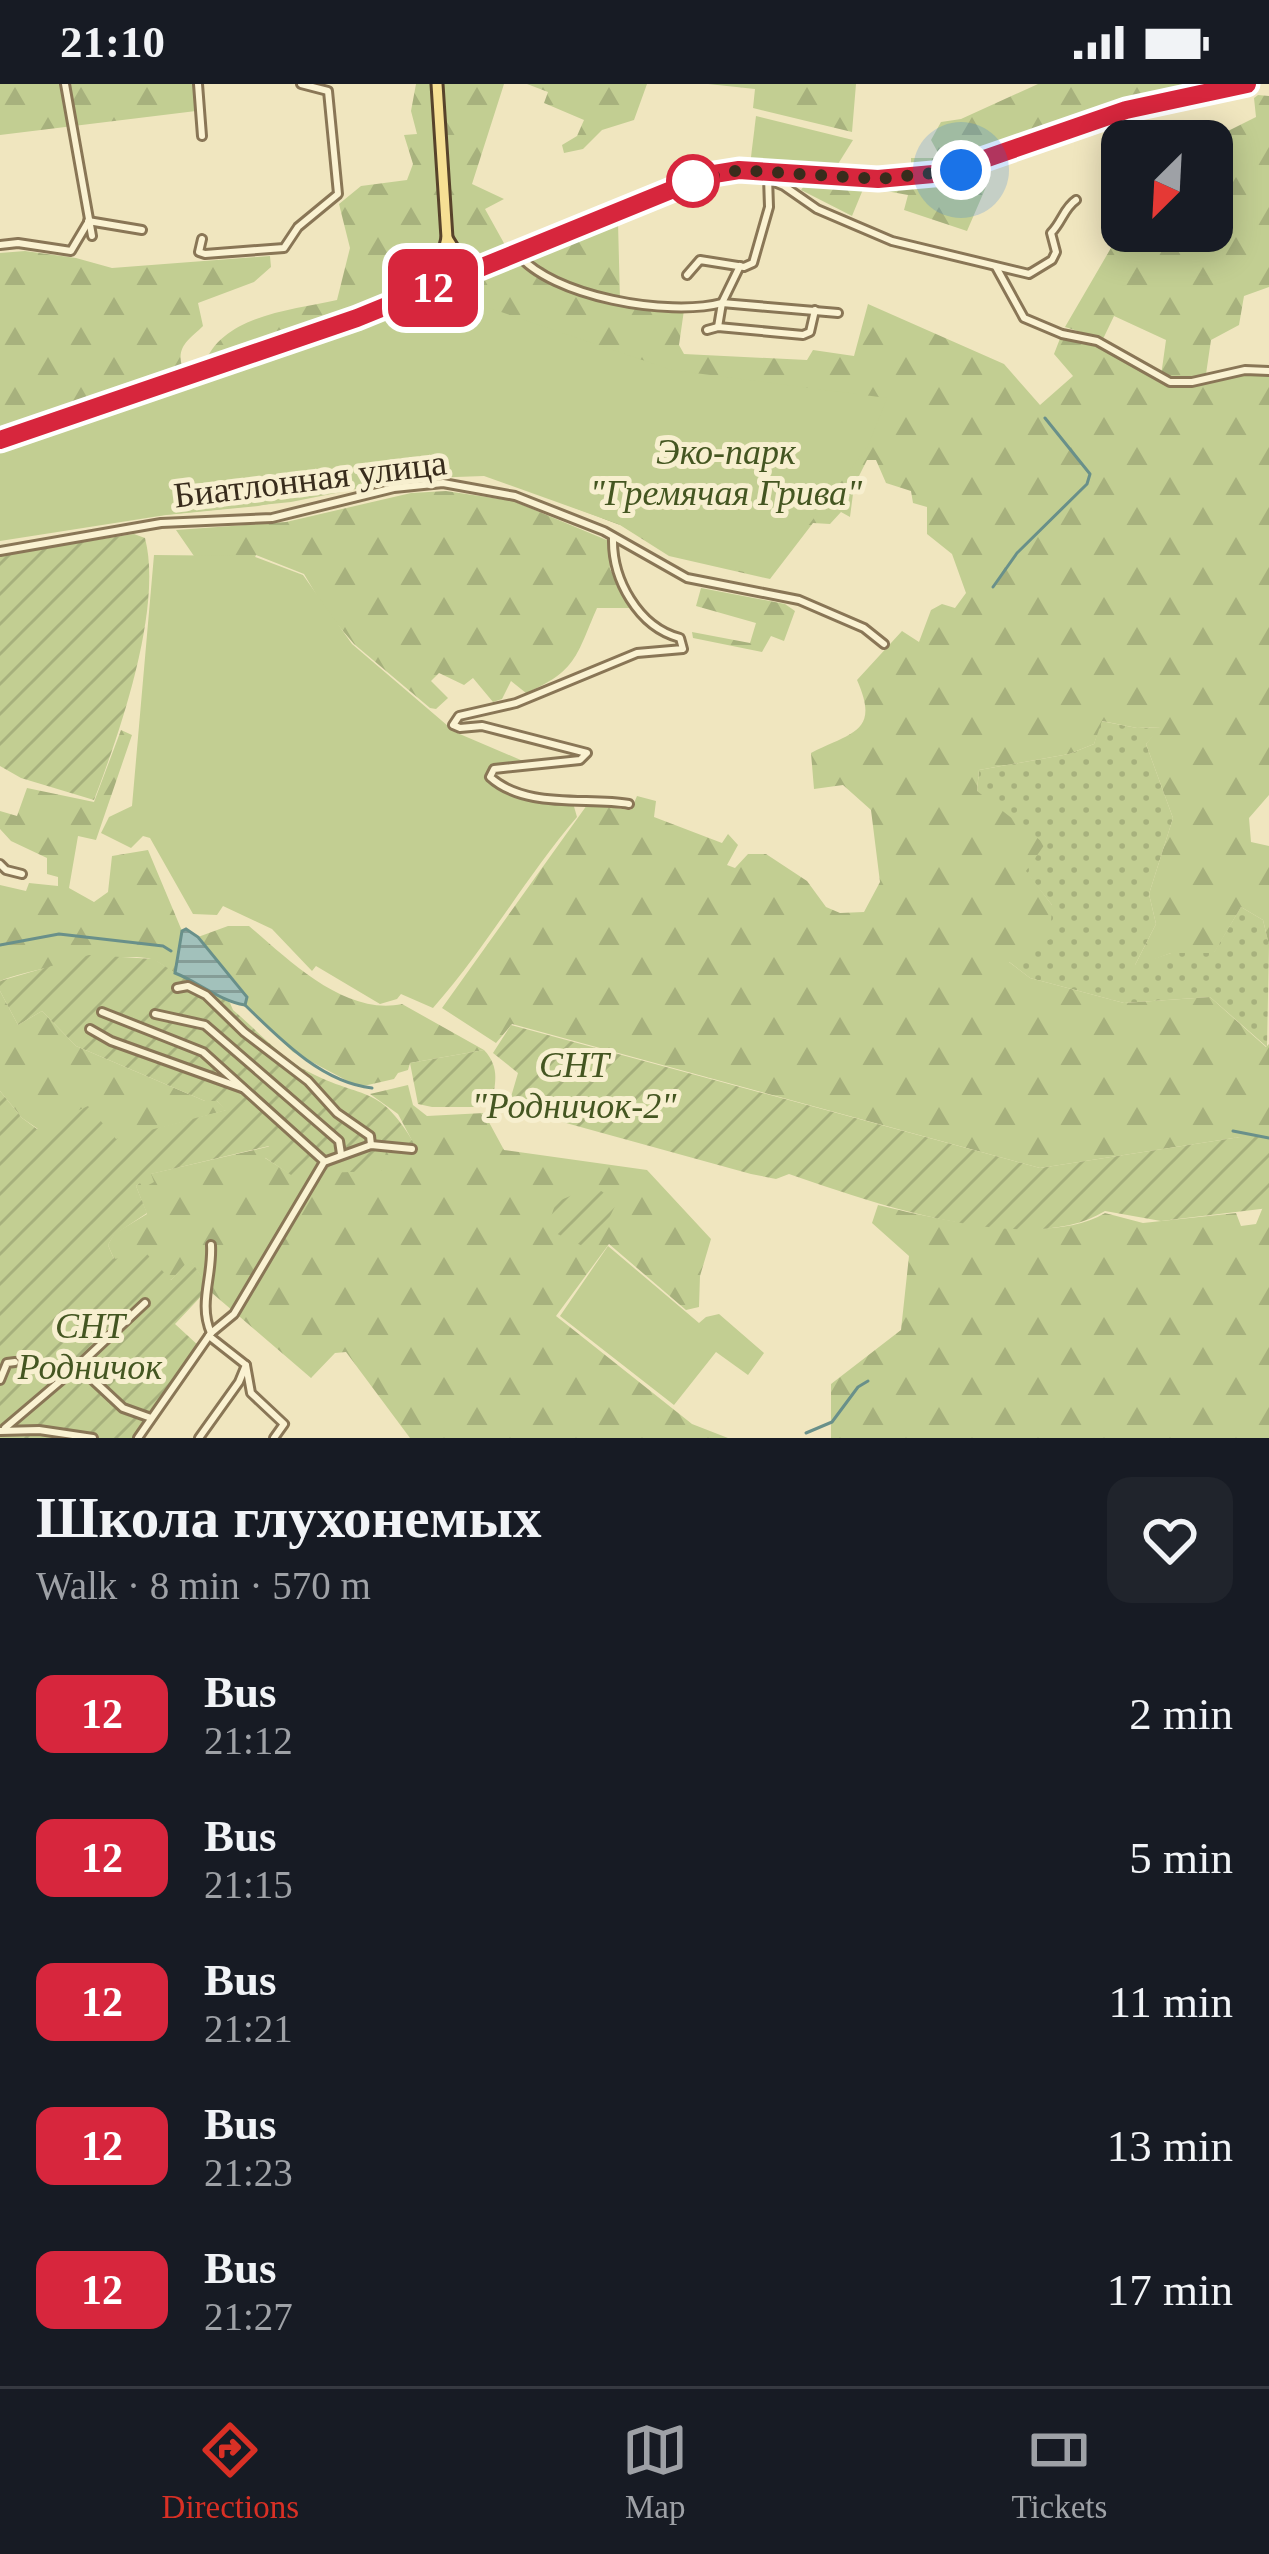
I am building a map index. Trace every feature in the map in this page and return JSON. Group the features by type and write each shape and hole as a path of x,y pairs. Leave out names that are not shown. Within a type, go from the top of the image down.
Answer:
{"main road":[{"path":"414,296 443,254 446,238 437,84"},
{"path":"0,440 414,296 708,175 739,170 855,179 944,173 1126,110 1247,84"},
{"path":"446,238 460,259 480,268"}],"street":[{"path":"64,84 92,236"},
{"path":"199,84 202,136"},
{"path":"202,239 199,252 205,254 284,248 298,227 338,194 328,91 302,84"},
{"path":"318,146 333,145"},
{"path":"739,170 768,177 817,209 892,242 1029,274 1052,260 1056,252 1051,233 1076,200"},
{"path":"687,275 700,260 740,266 753,263 769,206 768,177"},
{"path":"88,221 142,230"},
{"path":"0,244 75,250 88,221"},
{"path":"517,254 528,268 586,291 650,306 704,308 722,303 838,313"},
{"path":"994,264 1024,318 1062,334 1097,340 1170,382 1245,370 1269,371"},
{"path":"718,327 722,303 740,266"},
{"path":"707,330 803,335 810,332 815,310"},
{"name":"Биатлонная улица","path":"0,551 161,523 272,518 394,488 443,483 514,496 613,536 687,578 799,600 865,628 884,644"},
{"path":"613,536 616,572 641,614 659,630 680,638 683,649 637,653 516,703 459,716 453,722 456,728 482,726 587,753 580,760 494,769 490,777 499,784 561,800 629,804"},
{"path":"0,864 6,871 22,874"},
{"path":"177,988 188,986 206,995 308,1081 337,1113 370,1136 371,1145"},
{"path":"102,1012 203,1052 324,1157 324,1162"},
{"path":"155,1014 205,1025 338,1141 341,1154"},
{"path":"89,1029 99,1037 247,1090"},
{"path":"138,1438 210,1335 234,1313 324,1162 371,1145 412,1149"},
{"path":"211,1245 210,1291 203,1313 210,1335 246,1365 251,1394 284,1424 274,1438"},
{"path":"3,1430 145,1303"},
{"path":"0,1379 7,1363 15,1362"},
{"path":"199,1438 246,1365"},
{"path":"78,1366 123,1408 151,1418"},
{"path":"3,1430 94,1438"}],"green space":[{"path":"0,84 195,84 196,111 0,135"},
{"path":"416,84 504,84 472,184 504,199 485,209 505,245 502,253 329,322 204,365 213,348 242,325 337,300 350,248 339,204 361,186 407,180 413,164 404,135 417,134 411,111"},
{"path":"527,84 647,84 634,120 602,130 583,149 564,153 562,145 577,136 584,120 544,103 548,92"},
{"path":"708,84 856,84 852,132 753,108 755,89"},
{"path":"1038,84 1218,84 1125,107 945,168 911,168 911,158 941,158 931,140 941,122 961,119"},
{"path":"1269,96 1269,287 1244,296 1239,325 1211,340 1205,381 1244,374 1269,376 1269,795 1249,818 1251,842 1269,846 1269,945 1263,920 1241,907 1214,953 1171,953 1134,967 1156,924 1149,894 1173,818 1146,744 1160,727 1102,721 1094,744 1069,754 979,770 977,791 1045,844 1026,871 1052,905 1050,939 1009,962 1030,978 1124,1003 1210,997 1266,1047 1269,1044 1269,1137 1240,1137 1040,1168 512,1024 496,1043 442,1008 587,805 631,810 637,796 656,801 654,817 722,843 728,834 738,845 727,865 735,868 748,854 766,854 807,881 826,907 840,913 864,912 880,882 871,810 843,785 814,789 811,753 850,734 864,720 857,680 902,631 919,642 931,610 942,604 955,608 966,593 952,554 927,534 927,507 913,503 911,491 886,483 876,460 867,460 854,486 850,517 841,512 830,524 813,523 770,579 669,556 620,525 485,474 436,473 291,502 154,516 182,458 200,377 618,222 620,300 684,310 679,345 684,354 807,360 813,350 854,356 868,304 1004,364 1040,405 1073,376 1054,354 1061,336 1105,349 1160,383 1166,340 1114,316 1103,339 1065,327 1109,252 1233,252 1233,128 1256,117 1254,98"},
{"path":"756,116 853,140 833,172 750,165"},
{"path":"807,182 986,187 967,231 904,210 908,195 864,187 852,216 801,190"},
{"path":"25,251 112,268 270,256 271,267 254,282 198,303 203,326 183,348 182,366 175,377 0,434 0,253"},
{"name":"Эко-парк \"Гремячая Грива\"","path":"442,292 672,370 887,398 868,446 769,578 669,554 621,525 484,476 399,479 258,506 0,541 0,446"},
{"path":"446,491 513,501 609,541 610,569 632,608 597,608 573,660 543,685 526,693 511,681 502,699 493,702 473,678 464,685 439,673 431,681 448,698 436,709 430,708 354,644 326,611 304,574 256,555 232,611 176,530 286,522 411,493"},
{"path":"134,534 145,538 149,567 144,634 94,800 21,778 0,766 0,555"},
{"path":"154,555 253,556 303,575 352,644 455,732 523,761 493,766 487,776 490,782 573,803 577,817 433,1008 401,994 380,1004 316,966 312,971 272,929 223,906 217,915 193,914 150,838 143,836 131,848 101,833 109,817 132,806"},
{"path":"701,588 785,604 795,611 784,641 771,636 762,652 693,638 692,632 750,643 756,623 696,606"},
{"path":"1101,721 1162,727 1146,744 1173,818 1149,894 1156,924 1135,965 1171,953 1214,952 1241,907 1263,920 1269,945 1267,1047 1210,997 1124,1003 1030,978 1008,961 1052,905 1025,871 977,792 979,770 1069,754 1094,744"},
{"path":"121,730 132,735 96,840 78,836 69,888 94,902 108,892 112,856 148,850 182,931 175,973 151,959 119,957 0,981 0,885 26,891 29,883 58,886 58,877 47,874 47,858 11,841 0,829 0,811 17,816 27,788 94,802"},
{"path":"228,926 249,926 339,994 381,1006 402,1004 484,1050 410,1063 394,1079 359,1087 293,1052 245,1005 242,989 198,937"},
{"name":"СНТ Родничок","path":"89,955 154,959 195,980 230,1003 297,1065 381,1103 418,1150 386,1152 381,1171 321,1173 312,1189 264,1157 269,1146 151,1174 154,1182 136,1186 147,1213 114,1235 108,1245 114,1259 147,1254 171,1280 190,1259 212,1293 207,1290 175,1324 200,1347 135,1438 0,1438 0,1091 37,1129 88,1106 116,1139 226,1110 217,1101 205,1101 76,1046 42,1011 18,1025 0,991 0,981"},
{"path":"0,991 18,1025 42,1011 76,1046 205,1101 217,1101 227,1110 116,1140 38,1129 0,1091"},
{"name":"СНТ \"Родничок-2\"","path":"511,1025 1040,1168 1240,1137 1269,1137 1269,1208 1161,1221 1105,1211 1073,1224 992,1228 903,1210 789,1174 776,1179 751,1174 508,1107 518,1073 493,1053"},
{"path":"484,1050 495,1070 491,1107 418,1104 410,1063"},
{"path":"408,1085 413,1105 427,1116 484,1113 504,1150 647,1170 711,1239 700,1276 699,1307 686,1310 609,1244 556,1316 692,1424 728,1438 410,1438 346,1352 335,1353 311,1378 212,1293 190,1260 171,1280 114,1259 108,1245 114,1234 147,1214 136,1186 150,1174 271,1146 265,1158 313,1188 320,1173 386,1151 417,1150 398,1114 370,1094"},
{"path":"594,1186 617,1202 593,1251 547,1229 556,1202"},
{"path":"878,1205 1025,1229 1082,1223 1105,1213 1143,1223 1236,1213 1241,1226 1256,1224 1263,1207 1269,1207 1269,1438 831,1438 831,1384 901,1330 909,1256 872,1223"},
{"path":"608,1246 699,1323 719,1314 764,1353 748,1375 716,1352 674,1405 560,1316"}],"water":[{"path":"186,929 247,997 245,1005 175,973"}],"waterway":[{"path":"993,587 1017,553 1087,484 1090,474 1045,418"},
{"path":"0,945 59,934 163,946 171,951"},
{"path":"245,1005 319,1068 372,1088"},
{"path":"1233,1131 1269,1138"},
{"path":"806,1433 832,1422 868,1381"}],"bus line":[{"name":"12","path":"0,440 357,318 708,175 739,170 878,179 944,173 1126,110 1247,84"}],"route":[{"path":"693,181 739,170 878,179 961,170"}]}
